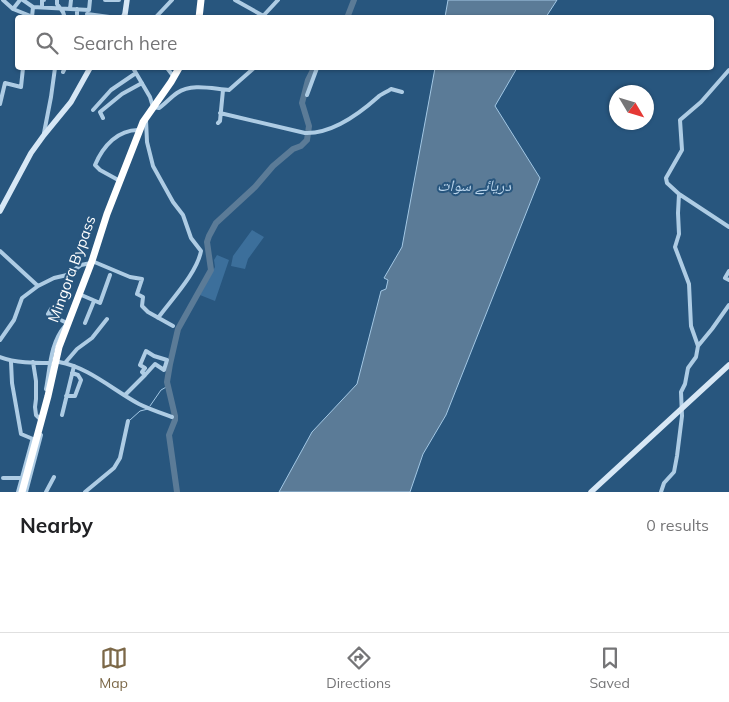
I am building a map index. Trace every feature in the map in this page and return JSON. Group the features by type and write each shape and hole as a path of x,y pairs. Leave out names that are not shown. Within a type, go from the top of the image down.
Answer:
{"highway":[{"path":"199,15 201,0"},
{"name":"Mingora Bypass","path":"22,492 48,396 58,347 92,262 140,130 178,70"}],"main road":[{"path":"124,15 127,0"},
{"path":"0,211 31,154 71,102 89,70"},
{"path":"591,492 729,364"}],"street":[{"path":"3,0 13,9 26,15"},
{"path":"13,9 22,0 33,7 77,9 87,14 90,0"},
{"path":"31,15 32,0"},
{"path":"42,7 42,0 44,0"},
{"path":"57,0 57,4 64,15"},
{"path":"70,9 71,0"},
{"path":"105,0 119,0"},
{"path":"158,15 172,0"},
{"path":"235,0 264,15"},
{"path":"267,15 278,0"},
{"path":"77,9 77,15"},
{"path":"0,104 2,88 5,83 21,86 23,70"},
{"path":"44,135 52,97 55,70"},
{"path":"134,70 150,97 153,107 158,108 176,94 187,89 204,87 229,90 252,70"},
{"path":"169,70 174,76"},
{"path":"307,96 316,70"},
{"path":"729,70 701,102 680,120 682,150 666,178 667,183 679,194 729,227"},
{"path":"93,110 110,90 136,73"},
{"path":"103,118 100,112 107,105 142,83"},
{"path":"220,113 312,134 333,127 359,113 379,96 391,89 402,92"},
{"path":"218,123 220,121 223,90"},
{"path":"146,118 147,142 153,166 173,202 183,215 191,238 201,251 189,276 158,318"},
{"path":"120,181 100,170 95,165 103,151 115,137 123,131 131,129 140,130"},
{"path":"662,492 664,483 674,472 678,456 682,416 681,392 685,384 688,368 696,357 698,346 692,326 689,284 675,247 679,234 679,194"},
{"path":"0,251 38,286"},
{"path":"0,340 14,320 20,300 38,286 54,278 67,275 81,265 92,262 142,280 137,294 144,298 142,306 148,312 173,326"},
{"path":"729,271 725,278 729,280"},
{"path":"79,294 100,303 110,275"},
{"path":"85,323 94,301"},
{"path":"698,346 712,330 729,305"},
{"path":"51,309 48,314 67,323"},
{"path":"65,363 77,349 92,338 107,319"},
{"path":"26,492 67,333 67,323"},
{"path":"18,492 39,418 50,364 61,330 67,323"},
{"path":"125,395 145,375 155,364 164,370 167,360 146,352 140,365 145,368 142,372 145,375"},
{"path":"0,358 11,362 50,364"},
{"path":"11,362 12,383 21,434 33,439"},
{"path":"33,362 36,381 34,407 39,418"},
{"path":"59,362 74,366 139,404 172,417"},
{"path":"62,416 74,366"},
{"path":"66,396 75,396 81,380 78,375 72,373"},
{"path":"85,492 114,468 120,458 128,421"},
{"path":"46,492 54,477"},
{"path":"3,478 22,478"}],"shaded area":[{"path":"252,230 264,237 248,259 245,269 231,266 233,256"},
{"path":"217,255 229,260 215,301 200,295 215,267 214,260"}],"water":[{"path":"448,0 557,0 547,15 445,15"},
{"name":"دریائے سوات","path":"435,70 516,70 495,106 540,178 446,415 423,454 410,492 279,492 312,432 357,384 381,291 386,289 388,280 384,278 402,247"}],"waterway":[{"path":"348,15 354,0"},
{"path":"177,492 169,435 175,416 167,382 178,329 211,270 207,242 216,223 255,187 273,166 307,140 309,126 302,103 308,80 313,70"},
{"path":"150,406 161,390 168,386"},
{"path":"130,420 140,411 148,409"}]}
